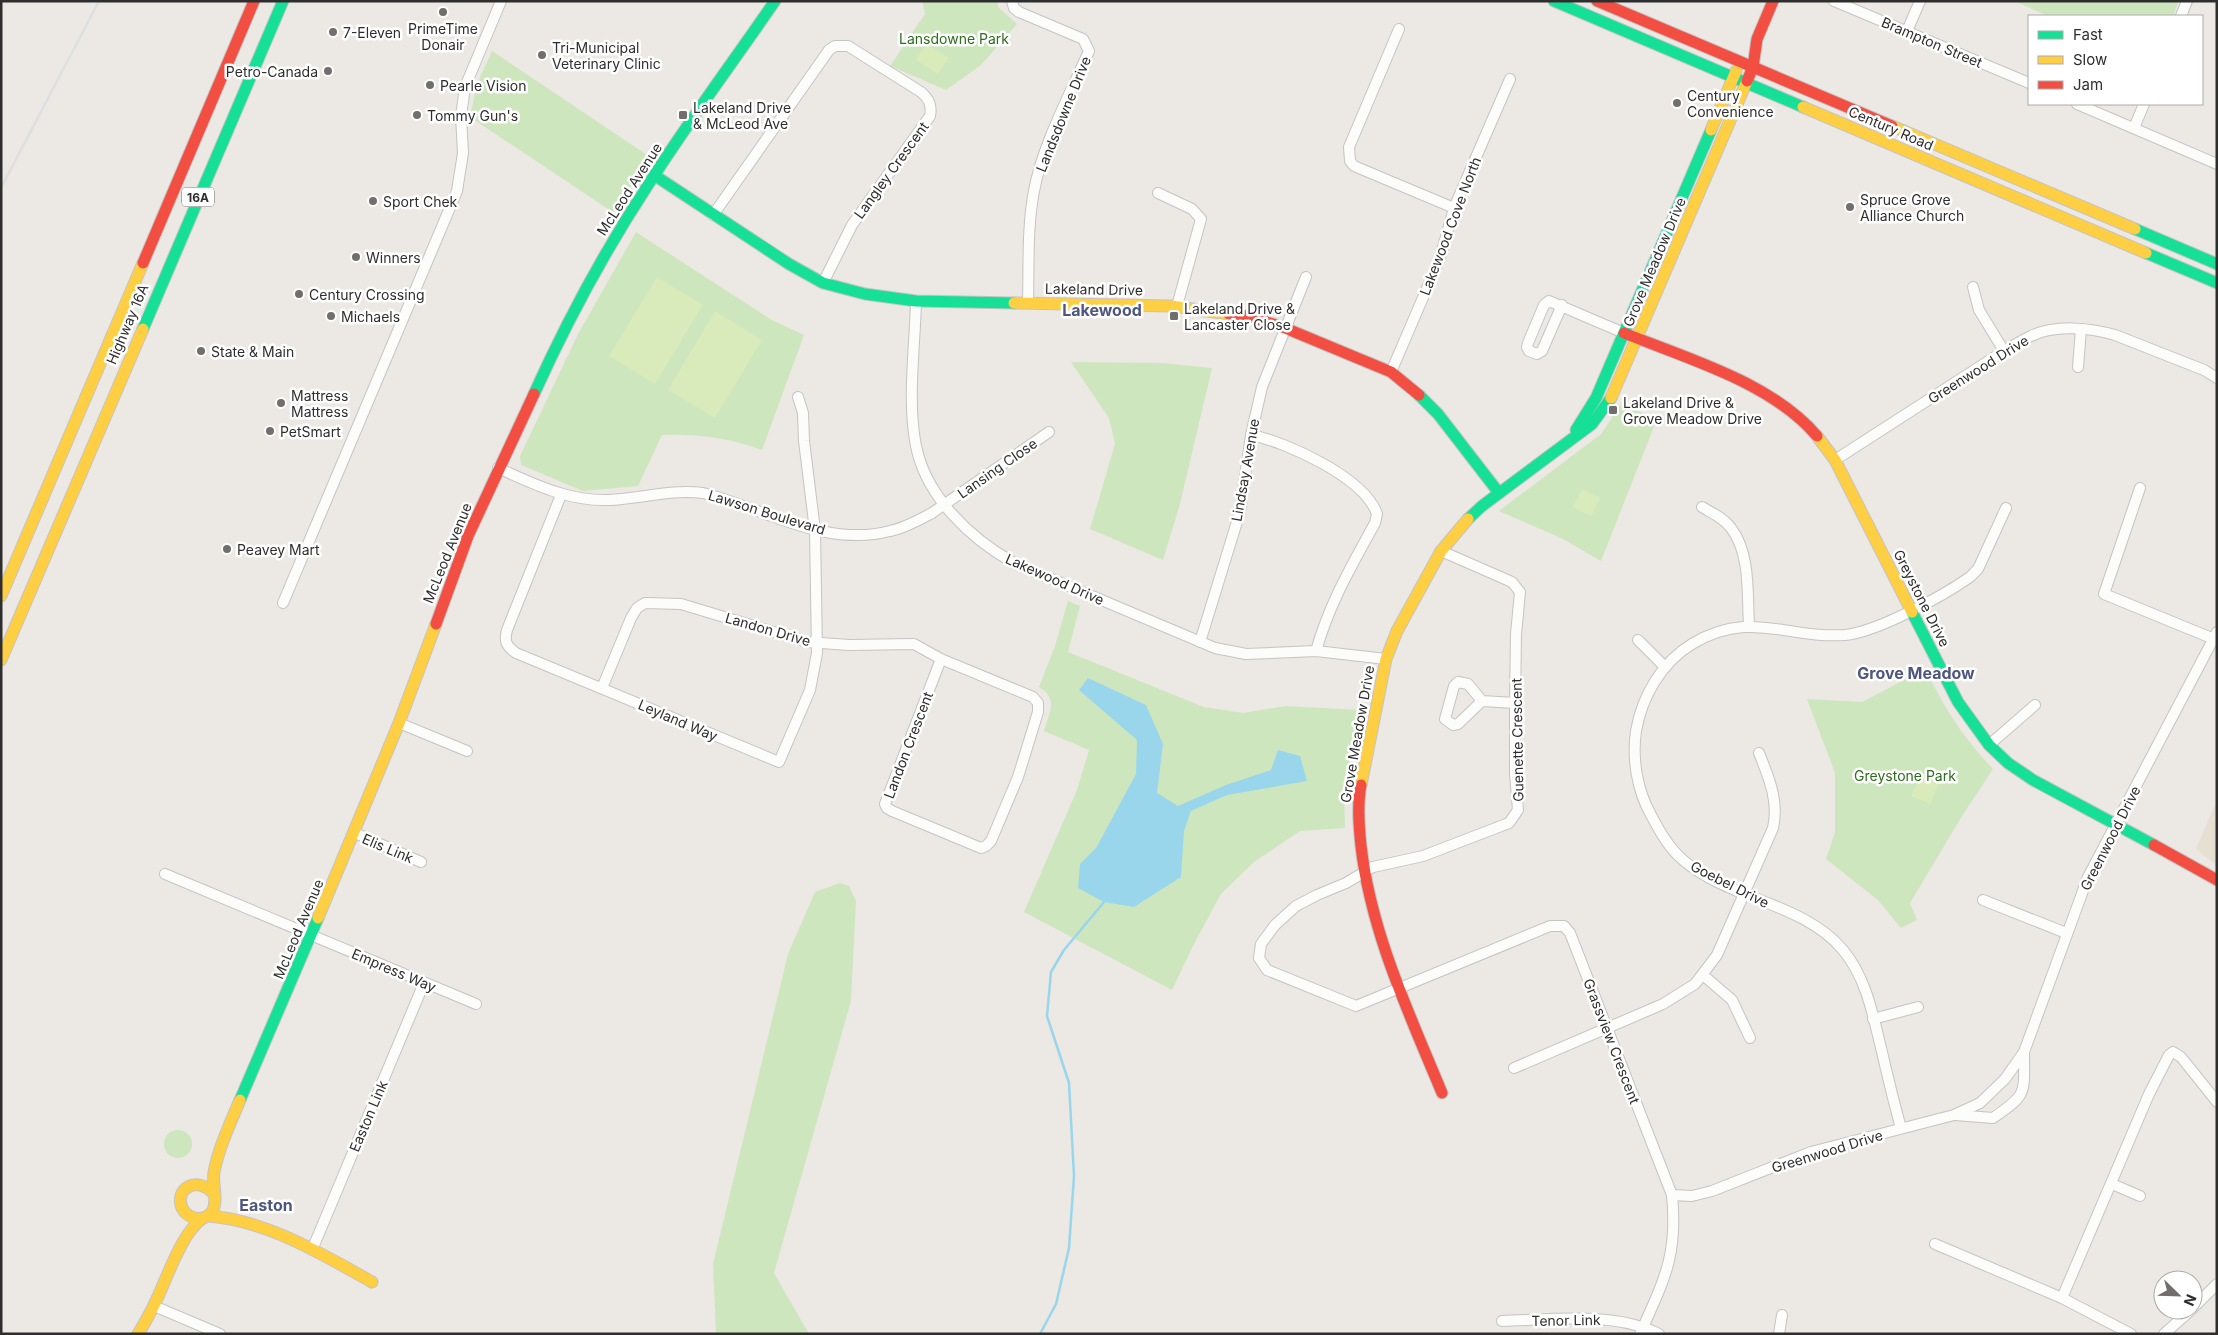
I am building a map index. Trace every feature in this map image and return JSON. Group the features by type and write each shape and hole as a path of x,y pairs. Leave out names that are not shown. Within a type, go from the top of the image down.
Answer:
{"street":[{"name":"Highway 16A","path":"1,596 254,1"},
{"name":"Highway 16A","path":"1,660 283,1"},
{"path":"283,603 457,191 463,153 461,116 465,87 501,1"},
{"name":"McLeod Avenue","path":"138,1334 154,1306 174,1260 192,1227 215,1206 213,1177 218,1152 354,834 399,723 454,572 498,468 567,322 601,261 654,175 775,1"},
{"name":"Landsdowne Drive","path":"1012,1 1013,6 1019,12 1083,39 1089,51 1044,155 1034,190 1030,216 1028,302"},
{"name":"Century Road","path":"1554,1 2212,281"},
{"name":"Century Road","path":"1597,1 2215,260"},
{"path":"1757,39 1773,1"},
{"name":"Brampton Street","path":"1834,1 2028,83"},
{"path":"1907,31 1920,1"},
{"path":"2181,15 2187,1"},
{"path":"1399,29 1349,147 1350,161 1354,166 1454,208"},
{"name":"Grove Meadow Drive","path":"1570,439 1596,398 1740,61 1757,39"},
{"name":"Grove Meadow Drive","path":"1442,1093 1381,940 1364,872 1359,830 1360,791 1386,659 1398,631 1441,551 1465,522 1500,493 1592,424 1609,404 1753,67 1757,39"},
{"name":"Langley Crescent","path":"713,215 829,50 842,45 854,50 921,92 930,102 931,110 930,116 852,225 823,283"},
{"name":"Lakewood Cove North","path":"1391,372 1440,258 1454,208 1510,79"},
{"path":"2079,105 2217,164"},
{"path":"2134,128 2144,105"},
{"name":"Lakeland Drive","path":"654,175 789,264 823,283 865,294 916,301 1178,306 1248,316 1285,328 1391,372 1410,386 1429,404 1500,493"},
{"path":"1158,193 1192,209 1201,219 1178,306"},
{"path":"2212,281 2215,260"},
{"name":"Lindsay Avenue","path":"1200,642 1240,512 1251,435 1262,387 1306,277"},
{"path":"1973,287 1979,310 2004,352"},
{"name":"Lakewood Drive","path":"916,301 912,414 916,447 923,468 946,504 956,519 973,536 1007,559 1200,642 1233,652 1246,654 1316,651 1386,659"},
{"path":"1562,305 1542,351 1536,354 1529,351 1528,343 1544,305 1552,301 1562,305 1624,333"},
{"path":"2078,367 2081,329"},
{"name":"Greenwood Drive","path":"1835,460 2004,352 2031,336 2042,332 2081,329 2104,332 2204,370 2217,378"},
{"name":"Greystone Drive","path":"1624,333 1762,392 1790,410 1815,434 1835,460 1958,702 1989,745 2008,763 2033,780 2217,880"},
{"name":"Leyland Way","path":"561,495 507,630 506,644 516,652 778,762 810,690 816,666 815,530 804,441 803,413 798,397"},
{"name":"Lansing Close","path":"946,504 1048,432"},
{"path":"1251,435 1273,440 1332,469 1358,490 1370,502 1377,514 1375,523 1337,592 1322,629 1316,651"},
{"name":"Lawson Boulevard","path":"498,468 561,495 588,500 609,500 669,492 703,493 815,530 860,535 891,531 912,523 946,504"},
{"path":"2140,488 2104,594 2215,636"},
{"path":"1702,507 1721,518 1731,528 1742,552 1749,626"},
{"name":"Goebel Drive","path":"1901,1128 1874,1019 1859,974 1847,954 1832,938 1802,918 1697,871 1682,859 1658,829 1640,790 1635,757 1637,727 1648,693 1665,667 1678,653 1707,636 1736,627 1764,626 1818,634 1848,634 1872,629 1912,610 1970,578 1978,569 2006,508"},
{"name":"Guenette Crescent","path":"1399,989 1356,1006 1267,970 1259,958 1261,944 1270,931 1296,906 1346,883 1379,865 1430,854 1513,820 1518,810 1515,768 1515,703 1516,634 1520,592 1512,582 1441,551"},
{"name":"Landon Drive","path":"602,688 637,608 645,604 681,604 774,633 817,643 849,646 914,644 940,658 1036,700"},
{"name":"Greenwood Drive","path":"1672,1195 1692,1196 1712,1191 1811,1152 1954,1115 1980,1103 2006,1079 2024,1052 2088,876 2215,636"},
{"path":"1638,640 1665,667"},
{"name":"Landon Crescent","path":"940,658 886,804 887,808 892,811 981,848 986,846 991,841 1018,777 1038,712 1036,700"},
{"path":"1482,701 1515,703"},
{"path":"1989,745 2035,705"},
{"path":"399,723 467,751"},
{"path":"1514,1068 1663,1004 1684,992 1703,975 1718,955 1768,841 1776,816 1774,793 1759,753"},
{"name":"Elis Link","path":"354,834 421,862"},
{"name":"Empress Way","path":"165,874 476,1004"},
{"path":"1983,900 2066,933"},
{"name":"Grassview Crescent","path":"1399,989 1550,926 1564,926 1570,933 1672,1195 1674,1223 1670,1262 1665,1280 1642,1331"},
{"path":"1703,975 1732,1000 1750,1038"},
{"name":"Easton Link","path":"312,1250 424,983"},
{"path":"1874,1019 1918,1007"},
{"name":"Greenwood Drive","path":"1954,1115 1993,1118 2018,1101 2024,1085 2024,1052"},
{"path":"2062,1298 2149,1094 2172,1052 2181,1056 2217,1102"},
{"name":"McLeod Avenue","path":"174,1260 175,1250 182,1231 180,1198 182,1193 218,1152"},
{"path":"190,1185 196,1183 207,1186 223,1206 242,1220"},
{"path":"2112,1184 2140,1196"},
{"path":"182,1209 191,1217 217,1215 242,1220 312,1250 372,1282"},
{"path":"1935,1244 2062,1298 2131,1334"},
{"path":"2203,1298 2217,1284"},
{"path":"154,1306 220,1334"},
{"path":"1779,1334 1782,1315"},
{"name":"Tenor Link","path":"1502,1321 1608,1320 1642,1331 1659,1334"},
{"path":"2164,1334 2180,1320"}],"shaded area":[{"path":"2217,800 2217,866 2196,849"}],"green space":[{"name":"Lansdowne Park","path":"922,1 998,1 998,7 1017,24 981,65 946,90 890,66 925,14"},
{"path":"2014,1 2179,1 2173,15 2046,15"},
{"path":"926,44 949,58 938,74 916,60"},
{"path":"492,51 650,157 614,213 470,117 477,84"},
{"path":"636,232 770,319 804,335 762,450 738,442 713,438 688,435 662,435 638,486 583,491 521,465 520,456 578,334"},
{"path":"657,277 703,305 655,384 609,356"},
{"path":"715,311 762,340 715,418 668,390"},
{"path":"1071,362 1163,363 1212,368 1180,504 1163,560 1090,529 1115,444 1109,418"},
{"path":"1621,404 1657,419 1601,561 1563,539 1499,511 1601,434"},
{"path":"1582,489 1600,498 1591,516 1573,507"},
{"path":"1068,601 1080,606 1068,652 1204,707 1243,713 1286,706 1360,710 1344,786 1345,828 1300,831 1254,862 1221,894 1172,990 1024,912 1077,790 1089,750 1044,731 1050,712 1051,701 1049,696 1039,687 1055,646"},
{"name":"Greystone Park","path":"1925,669 1955,722 1993,769 1962,816 1910,903 1917,920 1901,928 1878,900 1826,859 1835,832 1835,773 1807,699 1862,702"},
{"path":"1922,773 1940,781 1930,804 1911,796"},
{"path":"840,883 849,886 856,901 851,1001 774,1273 809,1334 716,1334 713,1264 788,954 815,892"},
{"path":"178,1130 188,1134 192,1144 188,1154 178,1158 168,1154 164,1144 168,1134"}],"water":[{"path":"1088,678 1146,705 1163,744 1157,793 1178,806 1226,785 1271,770 1278,750 1300,756 1307,781 1227,795 1191,811 1184,831 1181,877 1134,907 1104,902 1078,888 1080,864 1096,848 1136,774 1137,740 1079,690"}],"waterway":[{"path":"1040,1334 1056,1304 1069,1248 1074,1176 1069,1083 1047,1016 1051,972 1064,950 1104,902"}],"railway":[{"path":"1,188 99,1"}],"traffic: fast":[{"path":"143,329 283,1"},
{"path":"534,394 587,287 616,236 679,138 775,1"},
{"path":"1554,1 1803,107"},
{"path":"1576,430 1596,398 1711,130"},
{"path":"654,175 789,264 823,283 865,294 916,301 1014,303"},
{"path":"2135,229 2217,264"},
{"path":"2146,253 2217,283"},
{"path":"1419,395 1438,414 1499,493"},
{"path":"1468,519 1482,506 1592,424 1611,398"},
{"path":"1912,612 1958,702 1989,745 2008,763 2033,780 2154,845"},
{"path":"240,1100 318,918"}],"traffic: slow":[{"path":"1711,130 1736,71"},
{"path":"1611,398 1747,81"},
{"path":"1803,107 2146,253"},
{"path":"1892,126 2135,229"},
{"path":"1,596 143,263"},
{"path":"1014,303 1171,306 1229,314"},
{"path":"1,660 143,329"},
{"path":"1817,436 1835,460 1912,612"},
{"path":"1361,785 1386,659 1397,631 1441,551 1468,519"},
{"path":"318,918 399,723 436,624"},
{"path":"214,1194 200,1185 188,1187 181,1195 182,1208 188,1215 197,1218 206,1217 213,1210 216,1163 240,1100"},
{"path":"208,1216 230,1219 272,1231 313,1250 372,1282"},
{"path":"138,1334 153,1307 181,1245 195,1225 203,1218"}],"traffic: jam":[{"path":"143,263 254,1"},
{"path":"1597,1 1892,126"},
{"path":"1747,81 1753,67 1757,39 1773,1"},
{"path":"1229,314 1248,316 1285,328 1391,372 1419,395"},
{"path":"1624,333 1701,363 1753,387 1798,417 1817,436"},
{"path":"436,624 468,536 534,394"},
{"path":"1361,785 1359,808 1360,839 1373,910 1393,972 1442,1093"},
{"path":"2154,845 2217,880"}],"place":[{"name":"PrimeTime Donair","path":"443,12"},
{"name":"7-Eleven","path":"333,32"},
{"name":"Tri-Municipal Veterinary Clinic","path":"542,55"},
{"name":"Petro-Canada","path":"328,71"},
{"name":"Pearle Vision","path":"430,85"},
{"name":"Century Convenience","path":"1677,103"},
{"name":"Tommy Gun's","path":"417,115"},
{"name":"Lakeland Drive & McLeod Ave","path":"683,115"},
{"name":"Sport Chek","path":"373,201"},
{"name":"Spruce Grove Alliance Church","path":"1850,207"},
{"name":"Winners","path":"356,257"},
{"name":"Century Crossing","path":"299,294"},
{"name":"Michaels","path":"331,316"},
{"name":"Lakeland Drive & Lancaster Close","path":"1174,316"},
{"name":"State & Main","path":"201,351"},
{"name":"Mattress Mattress","path":"281,403"},
{"name":"Lakeland Drive & Grove Meadow Drive","path":"1613,410"},
{"name":"PetSmart","path":"270,431"},
{"name":"Peavey Mart","path":"227,549"}],"district":[{"name":"Lakewood","path":"1102,310"},
{"name":"Grove Meadow","path":"1916,673"},
{"name":"Easton","path":"266,1205"}]}
